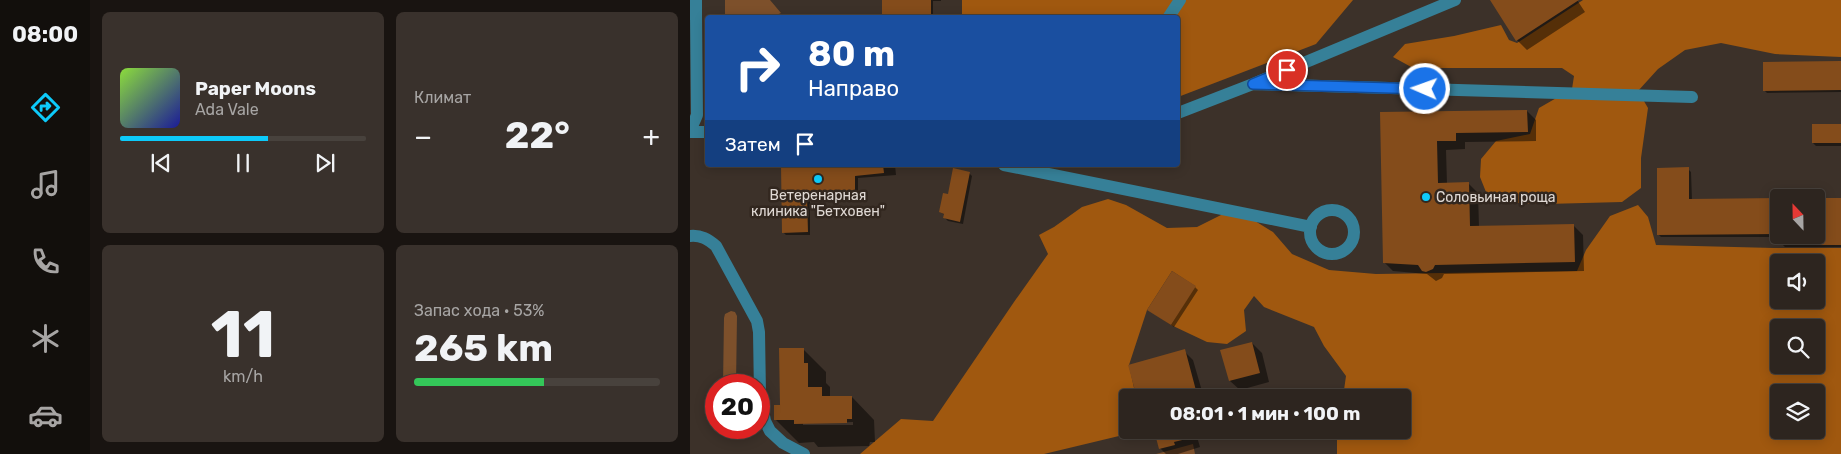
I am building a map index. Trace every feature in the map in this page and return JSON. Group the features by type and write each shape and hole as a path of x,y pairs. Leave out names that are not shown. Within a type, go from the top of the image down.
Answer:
{"lane":[{"path":"696,0 693,14 697,115 690,132 705,132"},
{"path":"1170,15 1180,0"},
{"path":"1180,112 1455,0"},
{"path":"1253,84 1692,98"},
{"path":"1015,167 1311,227"},
{"path":"1032,170 1040,167"},
{"path":"690,236 710,240 716,246 753,312 759,332 760,395 764,421 770,431 783,443 804,454"}],"shaded area":[{"path":"725,0 770,0 781,13 776,15 725,15"},
{"path":"962,0 1353,0 1316,44 1180,96 1180,15 962,15"},
{"path":"1583,0 1841,0 1841,57 1775,54 1721,43 1685,50 1658,69 1638,91 1648,108 1641,158 1641,188 1622,202 1546,204 1490,202 1480,177 1481,159 1496,141 1530,134 1539,108 1572,89 1574,76 1562,68 1413,68 1393,57 1405,44 1454,36 1501,25 1509,40 1517,43"},
{"path":"1108,199 1126,205 1167,228 1197,227 1223,214 1247,216 1273,232 1292,254 1329,270 1376,274 1577,271 1586,250 1610,216 1638,205 1648,217 1656,245 1841,248 1841,454 1337,454 1337,439 1411,439 1411,389 1344,389 1346,376 1324,346 1314,327 1264,307 1254,296 1244,310 1246,331 1227,344 1207,342 1171,325 1195,286 1172,271 1147,310 1129,365 1134,389 1119,389 1119,436 1044,454 860,454 901,419 933,421 1048,254 1039,235 1082,207"},
{"path":"731,311 735,312 737,316 736,374 723,374 725,314"},
{"path":"1193,444 1195,454 1156,454"}],"building":[{"path":"882,0 931,0 931,15 882,15"},
{"path":"1490,0 1579,0 1516,41"},
{"path":"1841,61 1841,90 1763,91 1763,62"},
{"name":"Соловьиная роща","path":"1527,110 1528,132 1456,133 1456,141 1437,141 1438,183 1469,182 1470,226 1574,224 1575,262 1435,265 1433,269 1426,272 1422,271 1418,265 1383,263 1380,112"},
{"path":"1812,124 1841,124 1841,143 1812,143"},
{"name":"Ветеренарная клиника \"Бетховен\"","path":"781,167 883,167 884,173 855,176 855,193 820,194 820,196 807,197 808,232 782,233"},
{"path":"1689,167 1689,199 1770,198 1770,234 1657,235 1657,168"},
{"path":"953,168 970,172 960,222 943,218 944,214 939,212 943,193 948,194"},
{"path":"1825,198 1841,198 1841,245 1816,245 1825,244"},
{"path":"1172,271 1196,286 1171,325 1147,310"},
{"path":"1252,342 1260,373 1229,381 1220,350"},
{"path":"779,348 804,348 804,363 808,363 808,387 822,387 822,396 852,396 852,419 847,419 847,423 794,424 794,420 774,420 774,405 780,405"},
{"path":"1185,349 1196,389 1135,389 1128,365"},
{"path":"1156,439 1186,439 1174,442 1175,445 1159,449"}],"place":[{"name":"Ветеренарная клиника \"Бетховен\"","path":"818,179"},
{"name":"Соловьиная роща","path":"1426,197"}],"route":[{"path":"1287,70 1253,84 1425,89"}]}
